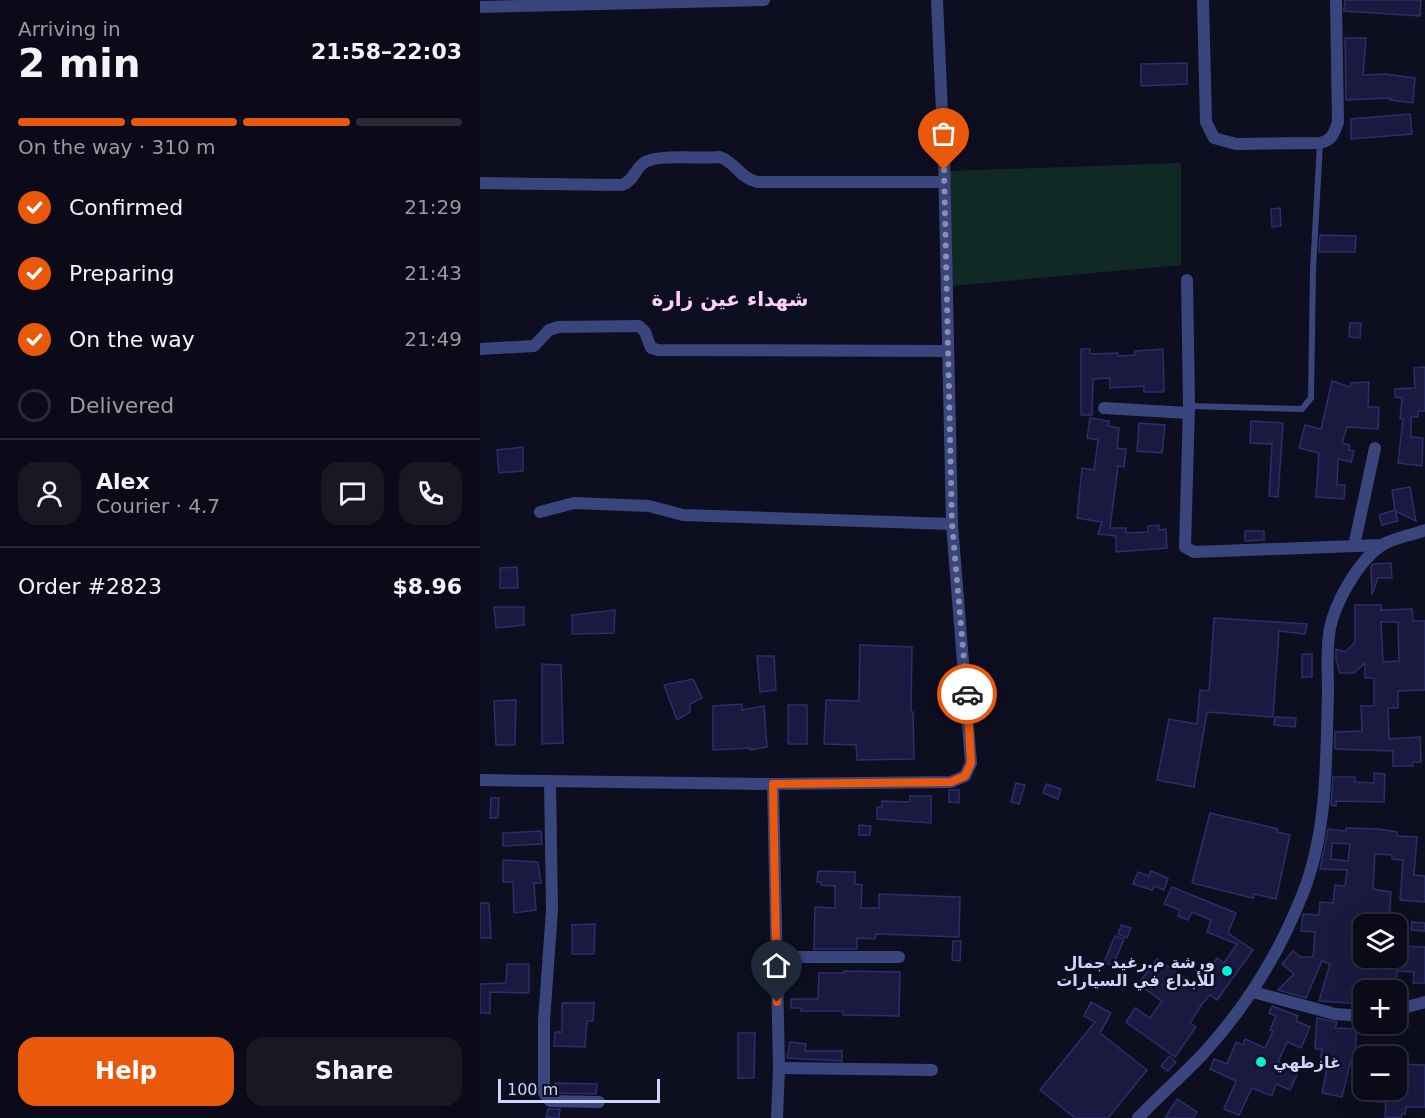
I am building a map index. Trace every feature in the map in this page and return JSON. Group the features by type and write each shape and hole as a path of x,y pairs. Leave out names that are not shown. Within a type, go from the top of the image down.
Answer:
{"street":[{"path":"480,7 764,0"},
{"path":"480,780 773,784 951,782 965,776 971,763 952,524 937,0"},
{"path":"1203,0 1205,113 1209,130 1214,138 1236,144 1320,143 1334,135 1338,123 1336,0"},
{"path":"480,183 622,184 632,179 638,168 651,160 720,157 727,160 745,179 757,182 944,182"},
{"path":"1187,280 1188,410 1184,544 1189,551 1382,545 1425,530"},
{"path":"480,349 534,346 549,330 558,327 639,326 645,332 651,348 658,350 947,351"},
{"path":"1104,408 1188,410"},
{"path":"1354,546 1375,448"},
{"path":"540,512 574,502 649,506 683,515 952,524"},
{"path":"1138,1118 1202,1055 1253,992 1303,894 1316,850 1325,780 1330,630 1339,599 1360,568 1382,545"},
{"path":"550,781 552,910 544,1022 544,1093 550,1101 599,1102"},
{"path":"773,784 779,1068 777,1118"},
{"path":"776,957 899,957"},
{"path":"1253,992 1335,1014 1353,1015"},
{"path":"1407,1007 1425,1002"},
{"path":"779,1068 932,1070"}],"lane":[{"path":"1188,410 1302,409 1311,398 1313,270 1320,143"}],"green space":[{"path":"1181,163 1181,265 951,286 949,171"}],"building":[{"path":"1345,0 1421,0 1420,16 1344,11"},
{"path":"1345,38 1366,38 1363,75 1385,74 1415,78 1413,103 1390,100 1390,98 1346,100"},
{"path":"1187,63 1187,84 1141,86 1141,64"},
{"path":"1410,114 1412,134 1351,139 1351,119"},
{"path":"1280,208 1281,226 1272,227 1271,209"},
{"path":"1320,235 1356,236 1355,252 1319,252"},
{"path":"1350,323 1361,323 1360,338 1349,337"},
{"path":"1081,349 1090,349 1090,354 1118,353 1118,356 1135,355 1135,351 1163,349 1164,392 1144,392 1144,386 1110,388 1110,378 1093,379 1092,415 1081,415"},
{"path":"1425,367 1425,411 1418,411 1418,417 1411,417 1411,437 1423,438 1422,466 1398,463 1403,419 1400,419 1402,398 1395,397 1395,389 1415,388 1414,368"},
{"path":"1332,381 1350,387 1351,383 1369,382 1368,407 1379,407 1378,429 1347,427 1342,443 1350,445 1349,450 1354,451 1351,462 1338,459 1337,485 1345,485 1344,499 1316,497 1319,453 1299,448 1305,425 1321,429"},
{"path":"1090,418 1109,421 1108,426 1119,428 1117,448 1126,449 1124,467 1118,466 1110,528 1126,528 1126,533 1148,532 1148,526 1159,525 1159,530 1166,529 1167,548 1116,552 1116,536 1098,534 1102,522 1077,518 1082,468 1094,470 1098,440 1087,438"},
{"path":"1251,421 1283,423 1278,497 1269,496 1272,444 1250,443"},
{"path":"1139,423 1165,425 1162,453 1137,451"},
{"path":"523,447 523,471 499,473 497,450"},
{"path":"1410,487 1416,521 1395,511 1392,490"},
{"path":"1395,510 1398,521 1382,525 1379,515"},
{"path":"1245,531 1264,531 1264,540 1245,541"},
{"path":"1391,563 1392,578 1378,578 1372,595 1371,567 1373,564"},
{"path":"517,567 518,588 500,588 500,568"},
{"path":"1355,605 1381,605 1381,610 1412,609 1413,621 1425,621 1425,690 1398,691 1398,708 1388,708 1389,739 1420,737 1421,762 1413,762 1413,766 1393,766 1393,751 1335,749 1335,732 1362,731 1361,706 1374,706 1374,678 1365,678 1365,663 1354,673 1340,673 1336,660 1336,649 1345,652 1355,642","holes":["1381,622 1398,622 1399,661 1383,662"]},
{"path":"494,607 524,607 524,625 496,628"},
{"path":"615,610 614,633 572,634 572,615"},
{"path":"1214,618 1307,624 1305,634 1279,631 1273,717 1207,712 1194,787 1157,780 1169,719 1197,724 1200,690 1209,691"},
{"path":"860,645 912,647 911,712 913,712 914,759 857,760 856,745 824,744 826,700 859,701"},
{"path":"1302,654 1312,654 1312,677 1302,677"},
{"path":"757,656 774,656 776,690 760,692"},
{"path":"542,664 561,665 563,743 542,744"},
{"path":"693,679 702,698 690,704 690,712 677,720 664,685"},
{"path":"516,700 515,745 496,745 494,701"},
{"path":"742,704 742,710 764,706 767,747 750,750 750,748 713,750 713,706"},
{"path":"788,705 807,705 807,744 788,744"},
{"path":"1275,717 1296,718 1295,727 1274,725"},
{"path":"1374,773 1385,774 1384,802 1336,801 1336,806 1331,805 1333,777 1355,777 1355,782 1374,783"},
{"path":"1016,783 1025,785 1019,804 1011,802"},
{"path":"1046,784 1061,789 1058,799 1043,793"},
{"path":"949,790 959,790 959,803 949,802"},
{"path":"910,796 931,796 931,823 877,819 877,807 882,807 882,801 910,802"},
{"path":"491,798 499,798 498,818 490,818"},
{"path":"1210,813 1278,829 1277,832 1290,835 1276,899 1254,894 1253,898 1192,883"},
{"path":"859,825 871,826 870,835 859,835"},
{"path":"1346,828 1378,829 1397,832 1397,836 1417,837 1414,875 1425,876 1425,902 1400,900 1403,860 1392,859 1392,855 1375,854 1373,889 1391,892 1390,914 1353,914 1353,968 1407,968 1407,946 1425,947 1425,983 1413,983 1414,972 1397,971 1397,980 1353,980 1353,1003 1319,1001 1330,964 1322,961 1306,998 1278,990 1294,974 1282,964 1293,951 1301,957 1313,957 1315,932 1301,931 1303,914 1319,915 1320,902 1333,903 1335,885 1345,886 1347,870 1320,869 1328,829 1346,831","holes":["1332,843 1350,844 1348,861 1331,859"]},
{"path":"541,831 542,844 503,846 503,833"},
{"path":"503,860 538,862 541,883 534,883 536,910 514,913 513,882 503,882"},
{"path":"818,871 855,872 855,884 862,885 861,908 879,908 879,894 960,897 959,937 876,934 875,939 857,938 857,949 814,949 815,907 835,908 835,886 821,885 821,882 817,882"},
{"path":"1151,871 1168,878 1164,890 1154,886 1152,890 1133,884 1138,872 1149,876"},
{"path":"1172,887 1236,913 1228,933 1253,950 1217,1000 1210,995 1202,1004 1190,1023 1196,1027 1175,1057 1126,1022 1135,1008 1150,1018 1162,1001 1138,984 1157,959 1197,986 1217,958 1224,963 1237,944 1207,932 1211,920 1192,912 1188,920 1178,916 1180,910 1164,904"},
{"path":"480,903 489,903 491,938 480,938"},
{"path":"1412,922 1425,923 1425,931 1411,930"},
{"path":"595,924 594,954 572,954 572,925"},
{"path":"1121,925 1131,928 1127,938 1118,934"},
{"path":"1115,936 1124,939 1113,966 1104,962"},
{"path":"953,941 961,941 960,961 952,960"},
{"path":"507,964 529,964 529,993 490,992 490,1013 480,1013 480,984 506,983"},
{"path":"844,971 900,972 899,1016 843,1015 843,1011 801,1011 801,1008 791,1008 791,999 818,999 819,973 844,973"},
{"path":"1091,1002 1111,1013 1100,1033 1147,1070 1108,1118 1075,1118 1040,1090 1095,1022 1084,1016"},
{"path":"562,1003 594,1003 593,1021 587,1021 585,1047 554,1046 555,1032 562,1032"},
{"path":"1272,1006 1298,1016 1296,1021 1310,1027 1301,1048 1287,1042 1278,1062 1298,1072 1290,1090 1276,1084 1272,1096 1252,1088 1239,1115 1224,1109 1236,1081 1210,1069 1214,1059 1227,1064 1236,1042 1243,1045 1245,1039 1265,1048 1273,1031 1270,1030 1276,1016 1269,1013"},
{"path":"1317,1018 1337,1022 1335,1028 1353,1029 1353,1034 1357,1034 1355,1046 1353,1046 1353,1061 1351,1060 1342,1097 1322,1093 1327,1067 1319,1066 1322,1049 1315,1049"},
{"path":"738,1033 755,1033 754,1078 738,1078"},
{"path":"790,1042 806,1044 805,1051 842,1051 842,1061 787,1058"},
{"path":"1169,1056 1176,1062 1168,1071 1161,1066"},
{"path":"1407,1064 1425,1065 1425,1107 1406,1107 1405,1114 1402,1114 1401,1118 1385,1117 1386,1102 1376,1102 1376,1100 1407,1100"},
{"path":"555,1083 597,1084 596,1094 555,1093"},
{"path":"1177,1099 1197,1112 1193,1118 1165,1118"},
{"path":"548,1109 560,1109 559,1118 546,1117"}],"way so far":[{"path":"944,170 952,524 967,694"}],"place":[{"name":"ورشة م.رغيد جمال للأبداع في السيارات","path":"1227,971"},
{"name":"غازطهي","path":"1261,1062"}],"district":[{"name":"شهداء عين زارة","path":"730,299"}],"route":[{"path":"777,1002 773,784 951,782 965,776 971,763 967,694"}]}
